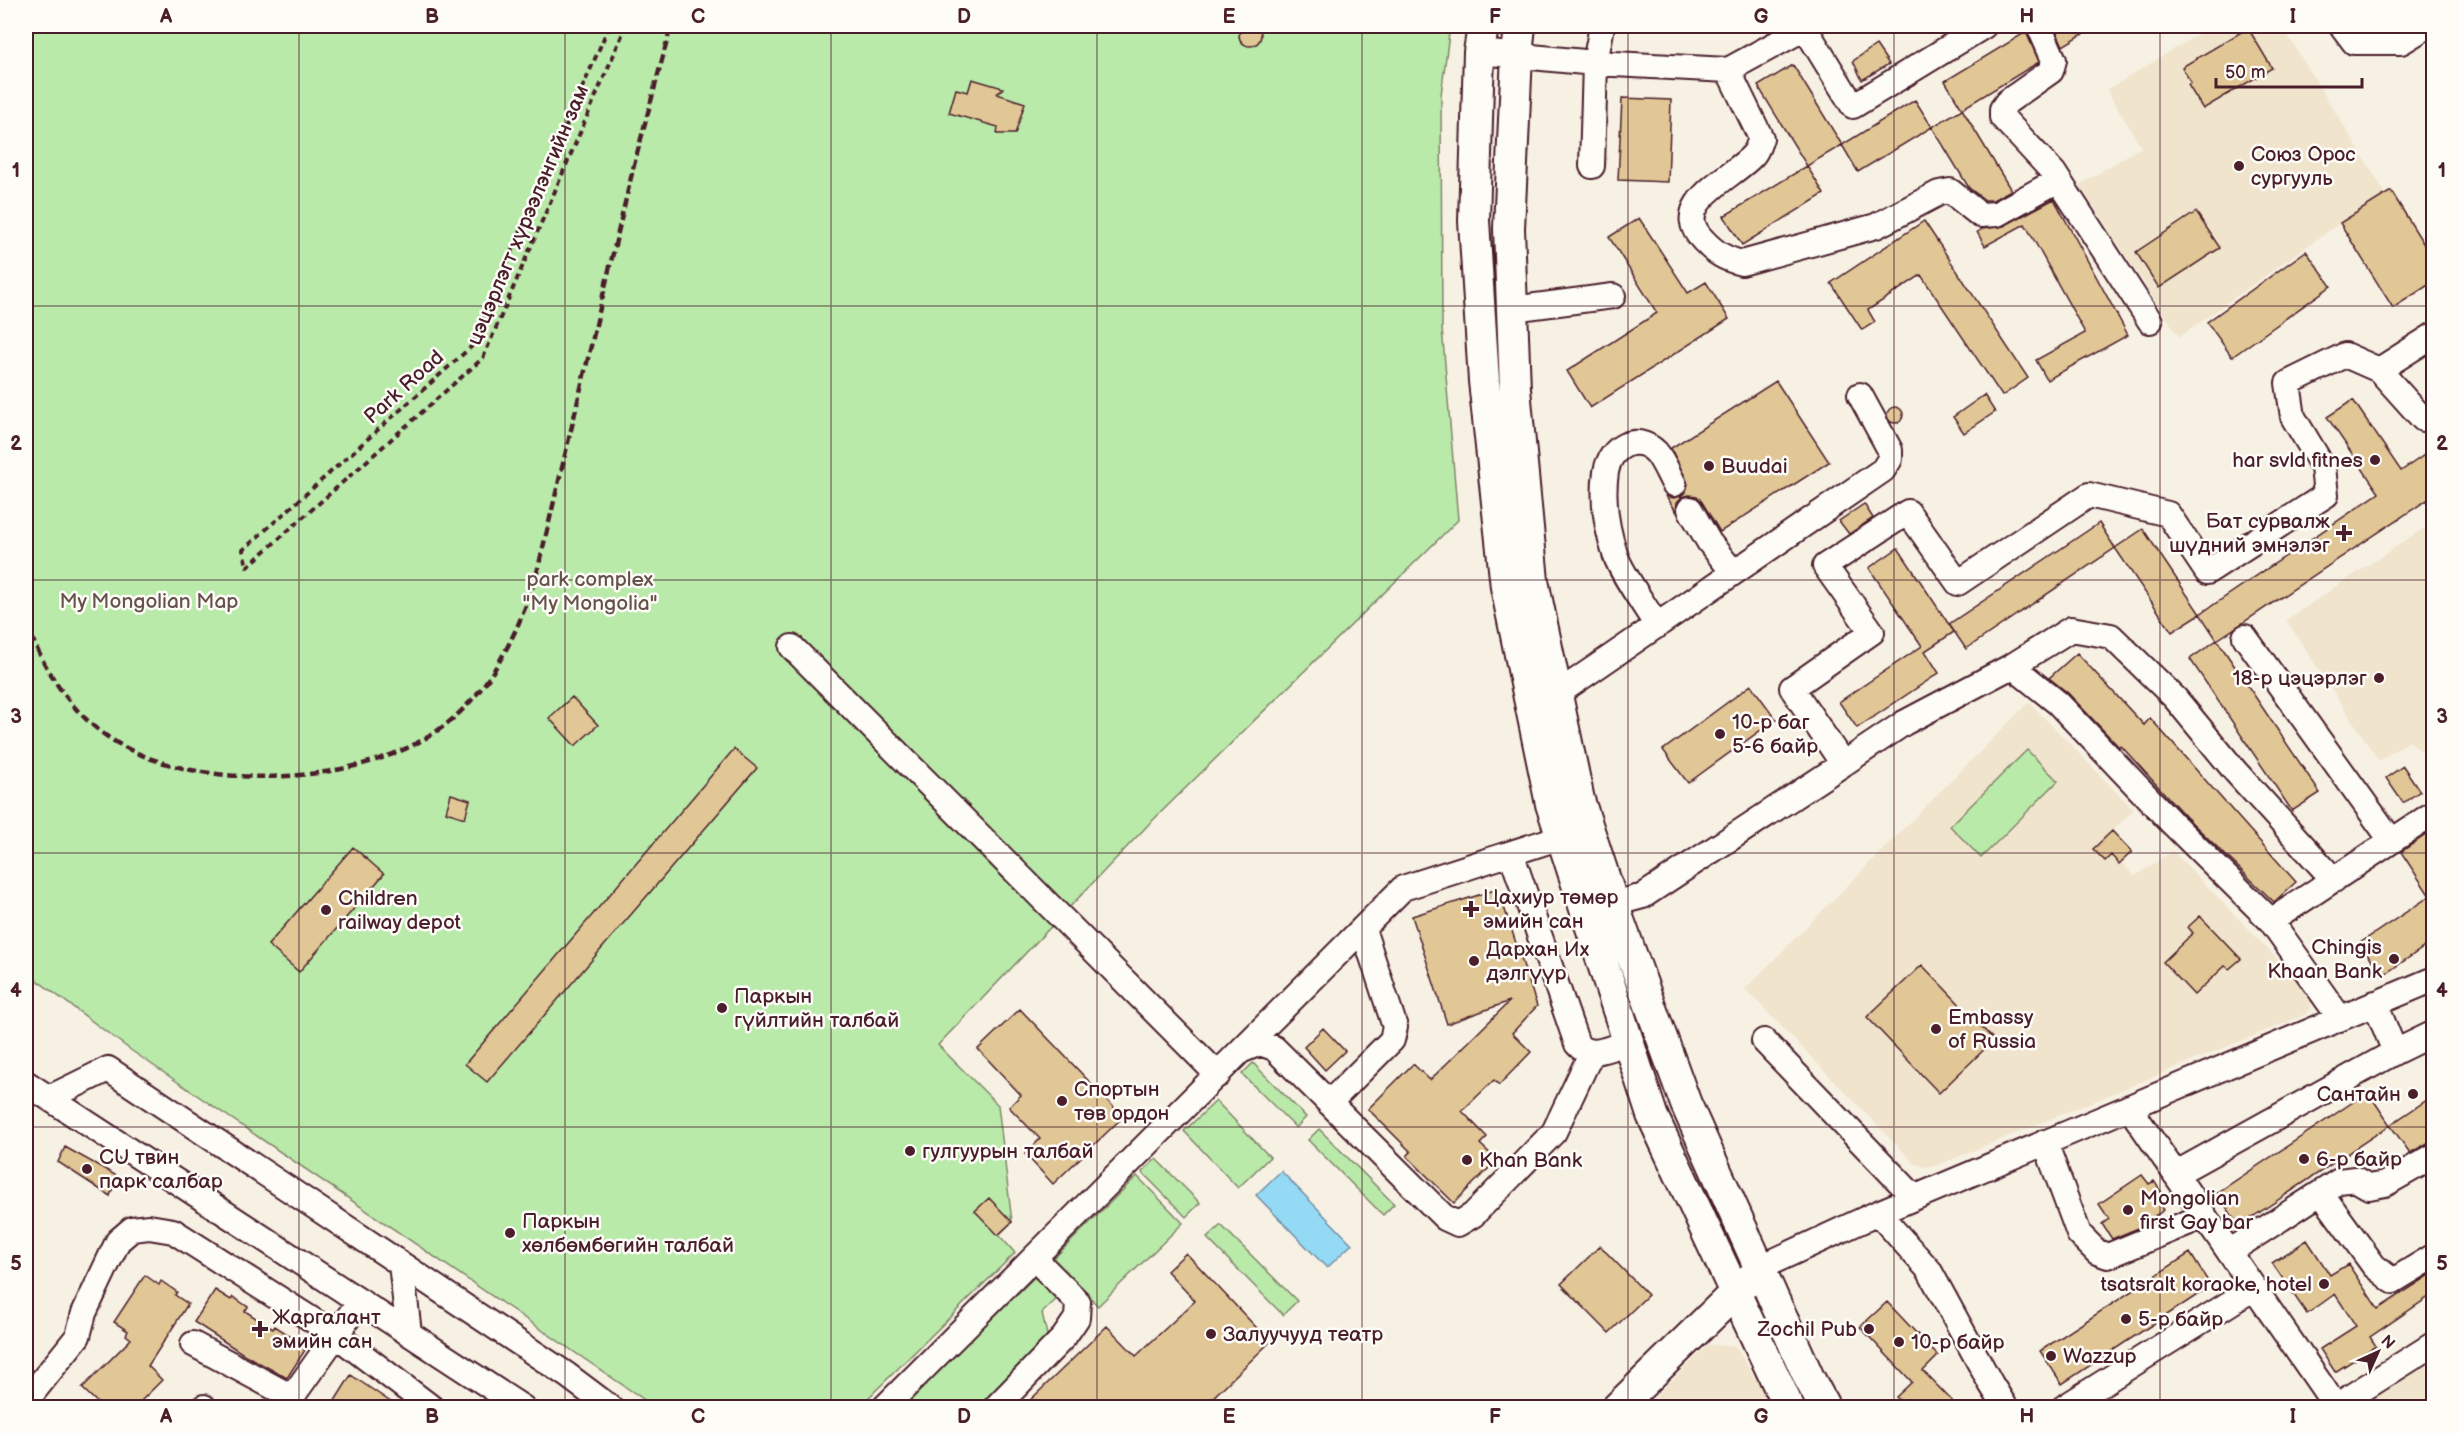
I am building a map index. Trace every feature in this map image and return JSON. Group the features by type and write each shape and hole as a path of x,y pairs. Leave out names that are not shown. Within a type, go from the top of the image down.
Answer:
{"main road":[{"path":"1520,26 1509,228 1515,389 1533,581 1579,800 1613,904 1686,1104 1809,1378 1825,1407"},
{"path":"1481,39 1474,221 1484,381 1506,587 1551,804 1652,1115 1789,1407"},
{"path":"1617,1407 1760,1268"}],"street":[{"path":"1592,166 1595,63 1602,26"},
{"path":"1481,39 1517,56 1595,63 1728,70 1805,27 1854,106 1983,26"},
{"path":"2039,26 2054,60 2051,71 2007,102 2002,109 2002,117 2058,180 2150,321"},
{"path":"2342,26 2354,42 2401,42 2427,26"},
{"path":"1728,70 1761,138 1755,153 1705,193 1694,210 1693,225 1699,236 1725,259 1742,263 1876,226 1939,193 1950,191 1980,215 1997,214 2058,180"},
{"path":"1512,309 1613,297"},
{"path":"2379,370 2433,335"},
{"path":"1843,764 1792,688 1872,632 1825,566 1908,512 1958,584 2089,495 2168,514 2207,572 2326,495 2323,466 2293,417 2288,382 2344,355 2379,370 2423,419 2433,416"},
{"path":"1557,694 1886,467 1891,456 1890,450 1860,395"},
{"path":"1657,626 1616,556 1606,511 1606,470 1616,450 1622,445 1633,442 1643,444 1656,452 1674,484"},
{"path":"1690,509 1709,542 1733,572"},
{"path":"1613,904 1643,896 1904,723 2012,666 2071,629 2111,636 2175,698 2235,771 2334,880"},
{"path":"2245,637 2391,840"},
{"path":"792,647 1218,1075"},
{"path":"2012,666 2058,703 2171,822 2271,921 2340,1018"},
{"path":"2271,921 2433,813"},
{"path":"884,1407 1404,888 1561,837"},
{"path":"1511,853 1574,1039 1586,1052 1595,1052 1628,1042"},
{"path":"1329,1103 1392,1040 1395,1034 1395,1027 1363,929"},
{"path":"1760,1268 1914,1197 2433,979"},
{"path":"2375,1003 2395,1052"},
{"path":"2175,1174 2433,1033"},
{"path":"1764,1041 1914,1197"},
{"path":"1243,1050 1254,1044 1267,1044 1445,1218 1458,1224 1473,1215 1554,1132 1589,1059 1595,1052"},
{"path":"49,1098 108,1070 567,1375 611,1407"},
{"path":"26,1083 523,1407"},
{"path":"2129,1107 2337,1407 2433,1344"},
{"path":"2045,1142 2079,1234 2097,1252 2108,1256 2204,1216"},
{"path":"2229,1252 2339,1181 2355,1179 2368,1187 2385,1184 2433,1156"},
{"path":"2321,1193 2374,1266 2393,1281 2413,1271 2433,1256"},
{"path":"1878,1213 1929,1270 1991,1384 2006,1407"},
{"path":"26,1401 78,1336 84,1312 118,1241 132,1229 150,1227 173,1231 336,1335 432,1407"},
{"path":"995,1407 1064,1337 1077,1318 1078,1302 1034,1258"},
{"path":"401,1264 409,1333"},
{"path":"2062,1407 2254,1288"},
{"path":"193,1344 290,1402 360,1302"}],"path":[{"name":"Park Road","path":"247,567 243,550 471,347 609,26"},
{"name":"цэцэрлэгт хүрээлэнгийн зам","path":"247,567 483,358 626,26"}],"shaded area":[{"name":"Союз Орос сургууль","path":"2212,26 2282,26 2386,194 2340,223 2179,337 2079,185 2141,147 2107,90"},
{"name":"18-р цэцэрлэг","path":"2433,522 2433,762 2409,741 2379,761 2286,620"},
{"name":"Embassy of Russia","path":"2029,702 2134,810 2112,831 2132,852 2121,862 2135,876 2173,851 2312,995 2311,1009 2304,1015 1936,1166 1925,1167 1915,1164 1745,989"},
{"path":"2433,1339 2433,1407 2375,1407 2360,1386"},
{"path":"1708,1345 1735,1346 1774,1407 1644,1408"}],"green space":[{"name":"park complex \"My Mongolia\"","path":"26,26 1450,26 1441,95 1442,328 1458,520 1148,825 938,1045 998,1105 1012,1222 999,1235 1015,1253 859,1407 655,1407 132,1051 26,972"},
{"path":"2027,750 2058,781 1981,858 1950,826"},
{"path":"1253,1063 1306,1117 1296,1128 1242,1074"},
{"path":"1216,1101 1270,1157 1238,1188 1184,1131"},
{"path":"1319,1129 1394,1204 1383,1215 1308,1140"},
{"path":"1156,1159 1200,1203 1186,1217 1142,1172"},
{"path":"1137,1176 1183,1223 1098,1306 1053,1259"},
{"path":"1221,1225 1297,1301 1283,1315 1207,1238"},
{"path":"1042,1270 1064,1292 1042,1313 1048,1339 980,1407 899,1408"}],"water":[{"path":"1281,1171 1352,1244 1327,1268 1256,1195"}],"building":[{"path":"1246,24 1254,24 1261,31 1261,39 1254,46 1246,46 1239,39 1239,31"},
{"path":"2054,26 2096,26 2063,46"},
{"path":"2248,28 2272,68 2203,109 2188,85 2191,83 2182,67"},
{"path":"2026,32 2039,62 1962,109 1945,81"},
{"path":"1876,45 1889,64 1862,80 1853,61"},
{"path":"1793,65 1842,145 1807,166 1758,86"},
{"path":"972,79 1003,88 997,94 1025,103 1015,134 997,134 998,127 949,113 956,89 968,92"},
{"path":"1622,98 1671,100 1668,182 1618,180"},
{"path":"1915,100 1932,127 1858,172 1842,145"},
{"path":"1962,109 2011,190 1993,200 1985,200 1969,188 1932,127"},
{"path":"1807,166 1824,194 1742,245 1724,216"},
{"path":"2391,191 2433,259 2433,282 2393,308 2340,223"},
{"path":"2054,199 2128,335 2047,380 2036,360 2085,333 2025,224 1985,246 1977,232 1982,229 2004,226"},
{"path":"2196,212 2220,248 2159,288 2136,252"},
{"path":"1639,218 1688,293 1706,282 1729,319 1590,408 1567,371 1657,313 1609,237"},
{"path":"1924,221 2028,378 2002,396 1921,275 1868,310 1875,322 1862,330 1831,283"},
{"path":"2306,251 2331,286 2232,357 2207,322"},
{"path":"1776,381 1829,462 1720,532 1697,496 1682,497 1677,502 1676,511 1666,496 1674,498 1681,496 1688,484 1671,448"},
{"path":"1984,395 1995,412 1964,433 1953,417"},
{"path":"2353,400 2401,471 2433,449 2433,496 2217,640 2200,614 2379,493 2327,417"},
{"path":"1895,407 1901,409 1903,415 1901,421 1895,423 1889,421 1887,415 1889,409"},
{"path":"1864,504 1873,518 1849,534 1839,521"},
{"path":"2099,523 2115,548 1966,649 1949,624"},
{"path":"2143,529 2200,614 2172,632 2115,548"},
{"path":"1898,548 1954,632 1925,651 1939,673 1857,728 1839,702 1922,646 1869,568"},
{"path":"2217,640 2320,793 2292,811 2190,659"},
{"path":"2077,653 2144,725 2150,718 2296,882 2274,902 2186,817 2121,746 2119,747 2068,693 2049,678"},
{"name":"10-р баг 5-6 байр","path":"1751,685 1776,719 1688,783 1663,750"},
{"path":"572,697 598,725 575,746 549,718"},
{"path":"734,749 757,768 487,1082 465,1064"},
{"path":"2403,766 2420,791 2403,803 2386,778"},
{"path":"451,794 470,800 465,818 446,812"},
{"path":"2433,830 2433,941 2382,976 2360,943 2430,896 2401,852"},
{"path":"2112,831 2132,852 2119,864 2111,855 2105,861 2093,849"},
{"name":"Children railway depot","path":"353,847 384,874 299,972 268,945"},
{"path":"1498,889 1537,1006 1512,1033 1531,1052 1499,1085 1494,1080 1462,1111 1487,1137 1480,1144 1497,1160 1454,1203 1407,1156 1411,1152 1368,1109 1413,1064 1430,1080 1510,1001 1447,1024 1412,916"},
{"path":"2200,916 2241,959 2229,969 2225,966 2194,995 2163,962 2193,933 2188,927"},
{"path":"1922,965 1994,1040 1939,1093 1867,1017"},
{"name":"Спортын төв ордон","path":"1020,1009 1123,1117 1053,1184 1025,1154 1040,1139 1009,1107 1021,1095 978,1049"},
{"path":"1323,1028 1345,1051 1325,1070 1304,1047"},
{"name":"6-р байр","path":"2368,1092 2390,1125 2239,1226 2217,1193"},
{"path":"2433,1096 2433,1140 2410,1153 2390,1125"},
{"name":"CU твин парк салбар","path":"65,1147 117,1176 110,1196 58,1162"},
{"path":"2142,1175 2149,1184 2154,1181 2164,1196 2158,1200 2164,1210 2136,1229 2112,1239 2102,1224 2109,1219 2099,1204"},
{"path":"989,1198 1012,1222 998,1235 975,1211"},
{"path":"2307,1240 2330,1275 2348,1264 2378,1309 2433,1273 2433,1294 2370,1337 2376,1346 2335,1372 2320,1349 2356,1326 2335,1294 2307,1314 2272,1263"},
{"path":"1600,1246 1648,1295 1609,1333 1561,1284"},
{"name":"Залуучууд театр","path":"1186,1253 1270,1342 1203,1407 1023,1407 1107,1326 1136,1356 1195,1301 1167,1271"},
{"name":"5-р байр","path":"2190,1253 2211,1286 2062,1384 2040,1351"},
{"path":"145,1275 159,1285 161,1281 177,1292 175,1295 188,1304 148,1366 162,1380 135,1407 102,1407 82,1388 131,1339 126,1335 128,1331 114,1322"},
{"path":"215,1290 231,1300 233,1297 248,1307 245,1311 273,1329 275,1326 292,1337 290,1340 305,1350 287,1378 245,1355 194,1322"},
{"name":"10-р байр","path":"1887,1302 1938,1356 1923,1371 1958,1407 1906,1407 1896,1397 1912,1382 1860,1327"},
{"path":"351,1375 398,1407 331,1407"}],"railway":[{"path":"26,623 50,674 85,718 114,741 149,758 189,769 232,775 277,776 321,772 364,764 403,750 437,731 455,716 472,700 499,662 520,620 536,577 634,165 671,26"}],"place":[{"name":"Союз Орос сургууль","path":"2239,166"},
{"name":"har svld fitnes","path":"2375,460"},
{"name":"Buudai","path":"1709,466"},
{"name":"Бат сурвалж шүдний эмнэлэг","path":"2344,533"},
{"name":"18-р цэцэрлэг","path":"2379,678"},
{"name":"10-р баг 5-6 байр","path":"1720,734"},
{"name":"Цахиур төмөр эмийн сан","path":"1471,909"},
{"name":"Children railway depot","path":"326,910"},
{"name":"Chingis Khaan Bank","path":"2394,959"},
{"name":"Дархан Их дэлгүүр","path":"1474,961"},
{"name":"Паркын гүйлтийн талбай","path":"722,1008"},
{"name":"Embassy of Russia","path":"1936,1029"},
{"name":"Сантайн","path":"2413,1094"},
{"name":"Спортын төв ордон","path":"1062,1101"},
{"name":"гулгуурын талбай","path":"910,1151"},
{"name":"6-р байр","path":"2304,1159"},
{"name":"Khan Bank","path":"1467,1160"},
{"name":"CU твин парк салбар","path":"87,1169"},
{"name":"Mongolian first Gay bar","path":"2128,1210"},
{"name":"Паркын хөлбөмбөгийн талбай","path":"510,1233"},
{"name":"tsatsralt koraoke, hotel","path":"2324,1284"},
{"name":"5-р байр","path":"2126,1319"},
{"name":"Жаргалант эмийн сан","path":"260,1329"},
{"name":"Zochil Pub","path":"1869,1329"},
{"name":"Залуучууд театр","path":"1211,1334"},
{"name":"10-р байр","path":"1899,1342"},
{"name":"Wazzup","path":"2051,1356"}],"park label":[{"name":"My Mongolian Map","path":"149,601"}]}
